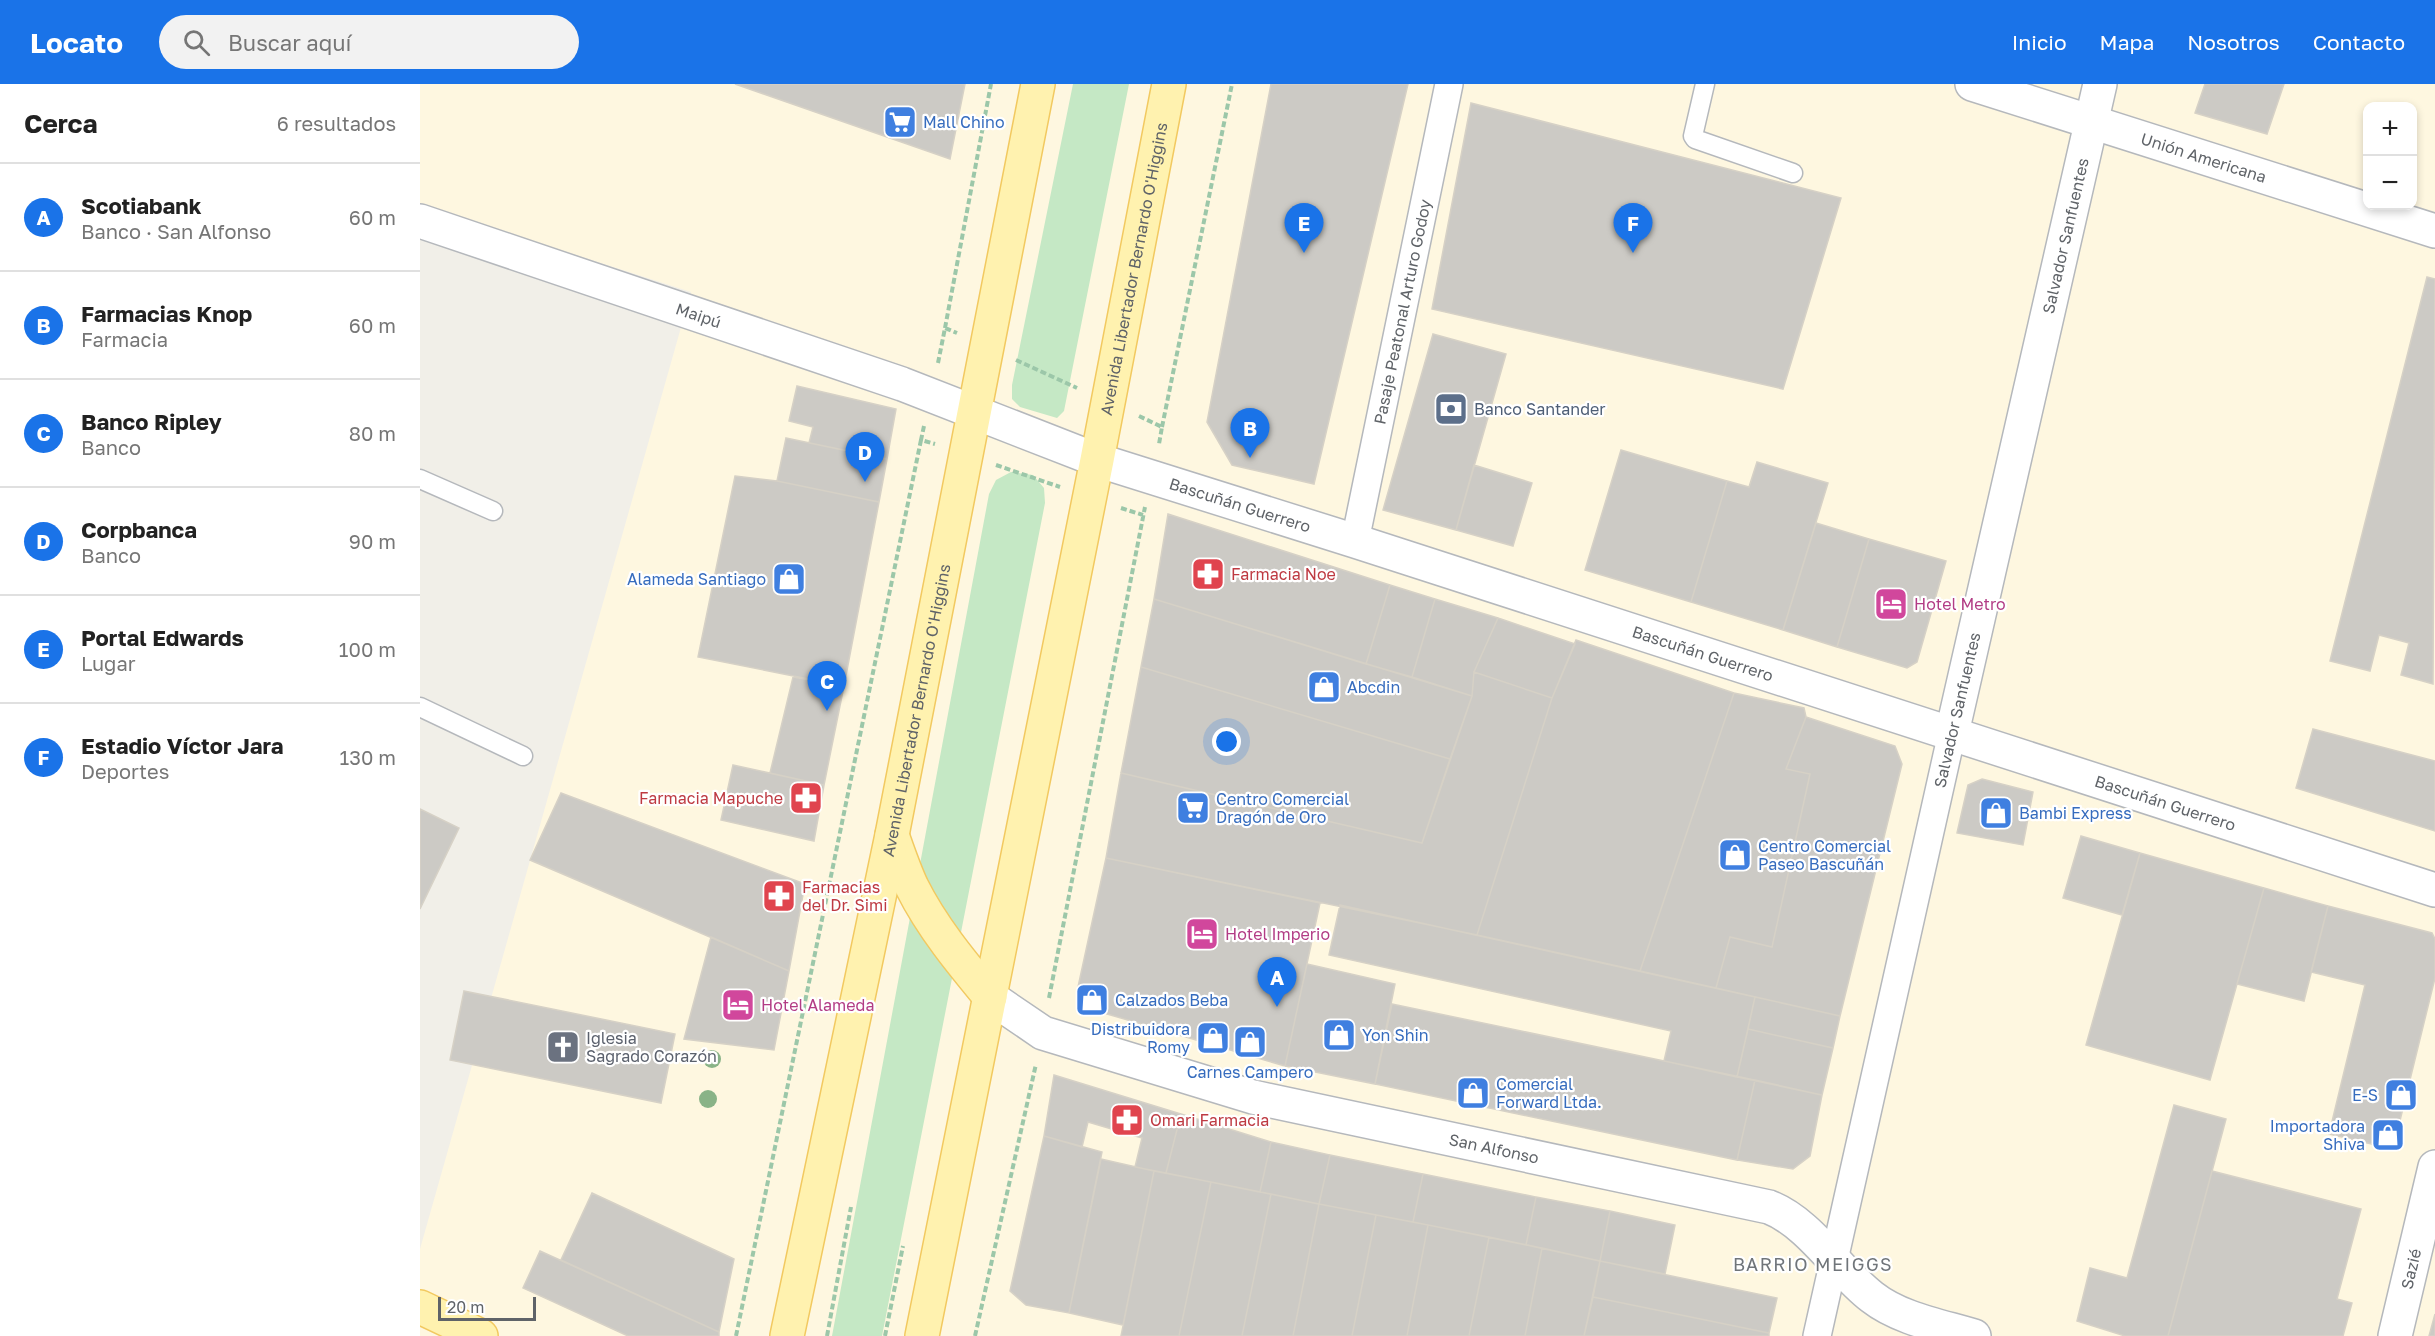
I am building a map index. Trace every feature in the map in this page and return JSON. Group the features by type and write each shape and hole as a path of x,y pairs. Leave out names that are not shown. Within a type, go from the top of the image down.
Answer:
{"main road":[{"name":"Avenida Libertador Bernardo O'Higgins","path":"788,1336 892,835 1038,84"},
{"name":"Avenida Libertador Bernardo O'Higgins","path":"922,1336 1097,460 1169,84"},
{"path":"892,835 913,889 930,918 964,966 990,997"},
{"path":"420,1307 481,1336"}],"street":[{"name":"Pasaje Peatonal Arturo Godoy","path":"1355,541 1449,84"},
{"name":"Unión Americana","path":"1972,84 2435,231"},
{"name":"Salvador Sanfuentes","path":"1817,1336 2100,84"},
{"name":"Maipú","path":"420,221 902,384 974,413"},
{"name":"Bascuñán Guerrero","path":"974,413 1097,460 1355,541 2435,890"},
{"name":"San Alfonso","path":"990,997 1042,1033 1253,1097 1770,1207 1788,1216 1834,1259 1862,1290 1886,1307 1974,1336"},
{"name":"Sazié","path":"2395,1336 2435,1167"}],"lane":[{"path":"1706,84 1693,136 1695,139 1793,174"},
{"path":"420,479 493,511"},
{"path":"420,707 523,756"}],"path":[{"path":"945,328 991,84"},
{"path":"1162,427 1233,84"},
{"path":"736,1336 921,440"},
{"path":"975,1336 1042,1033 1143,515"}],"shaded area":[{"path":"420,84 2435,84 2435,1336 420,1336 420,1249 691,292 420,205"}],"green space":[{"path":"1073,84 1129,84 1064,411 1057,418 1020,407 1012,399 1012,385"},
{"path":"1011,472 1033,475 1044,488 1045,503 882,1336 832,1336 989,494 996,480"}],"building":[{"name":"Mall Chino","path":"735,84 965,84 950,159"},
{"path":"1271,84 1408,84 1314,484 1232,465 1207,422"},
{"path":"2205,84 2284,84 2267,134 2195,113"},
{"path":"1471,103 1841,198 1783,389 1432,309"},
{"path":"2427,277 2435,279 2433,684 2401,675 2409,643 2379,635 2370,671 2330,661"},
{"name":"Banco Santander","path":"1433,334 1506,354 1456,530 1383,510"},
{"path":"797,386 896,409 887,459 809,443 813,427 789,421"},
{"path":"786,438 887,459 879,502 777,481"},
{"path":"1621,450 1727,481 1691,602 1585,570"},
{"path":"1757,462 1828,483 1783,630 1691,602 1727,481 1749,487"},
{"path":"1474,465 1532,483 1513,546 1456,530"},
{"name":"Alameda Santiago","path":"735,476 777,481 879,502 844,686 698,657"},
{"path":"1168,514 1390,585 1366,664 1154,599"},
{"path":"1816,523 1869,539 1837,647 1783,630"},
{"name":"Hotel Metro","path":"1869,539 1946,561 1917,662 1907,668 1837,647"},
{"path":"1390,585 1435,599 1412,677 1366,664"},
{"name":"Abcdin","path":"1154,599 1472,696 1450,759 1141,667"},
{"path":"1435,599 1498,618 1474,672 1472,696 1412,677"},
{"path":"1498,618 1575,644 1552,698 1474,672"},
{"path":"1576,640 1734,693 1640,971 1477,935 1552,698"},
{"path":"1141,667 1450,759 1422,843 1121,773"},
{"name":"Centro Comercial Dragón de Oro","path":"1474,672 1552,698 1477,935 1106,858 1121,773 1422,843 1472,696"},
{"path":"793,677 844,686 824,785 770,773"},
{"name":"Centro Comercial Paseo Bascuñán","path":"1734,693 1804,708 1806,717 1786,769 1810,774 1772,947 1730,937 1716,988 1640,971"},
{"path":"1806,717 1895,746 1902,764 1840,1016 1716,988 1730,937 1772,947 1810,774 1786,769"},
{"path":"2313,729 2435,761 2435,831 2296,788"},
{"path":"733,765 824,785 814,841 721,820"},
{"name":"Bambi Express","path":"1982,779 2033,792 2023,845 1957,833 1968,785"},
{"path":"561,793 805,884 789,971 530,860"},
{"path":"420,809 459,828 420,909"},
{"path":"2081,836 2140,853 2122,915 2063,898"},
{"path":"2140,853 2264,888 2210,1080 2086,1045"},
{"name":"Hotel Imperio","path":"1106,858 1320,903 1285,1066 1090,1009 1078,987"},
{"path":"2264,888 2328,906 2304,1001 2237,984"},
{"path":"1340,905 1755,997 1737,1077 1664,1061 1671,1031 1329,955"},
{"path":"2328,906 2432,933 2435,939 2435,978 2393,1149 2329,1134 2365,985 2311,972"},
{"name":"Hotel Alameda","path":"711,937 789,971 774,1050 684,1039"},
{"name":"Yon Shin","path":"1307,964 1395,984 1375,1084 1285,1066"},
{"name":"Iglesia Sagrado Corazón","path":"464,991 675,1034 661,1103 450,1060"},
{"path":"1755,997 1840,1016 1833,1048 1748,1029"},
{"path":"1392,1004 1755,1080 1737,1160 1375,1084"},
{"path":"1748,1029 1833,1048 1822,1095 1737,1077"},
{"path":"1054,1075 1181,1114 1166,1173 1135,1167 1142,1138 1088,1122 1082,1147 1044,1136"},
{"path":"1755,1080 1822,1095 1810,1156 1793,1169 1737,1160"},
{"path":"2174,1105 2226,1119 2168,1336 2125,1336 2077,1321 2090,1268 2127,1278"},
{"path":"1181,1114 1271,1142 1260,1192 1166,1173"},
{"path":"1044,1136 1102,1152 1069,1313 1026,1305 1010,1291"},
{"path":"1271,1142 1330,1155 1319,1204 1260,1192"},
{"path":"1330,1155 1423,1174 1413,1222 1319,1204"},
{"path":"1101,1159 1154,1171 1123,1325 1069,1313"},
{"path":"1154,1171 1211,1182 1179,1336 1121,1336"},
{"path":"2212,1171 2361,1209 2337,1299 2352,1303 2343,1336 2168,1336"},
{"path":"1423,1174 1536,1197 1526,1245 1413,1222"},
{"path":"1211,1182 1271,1194 1242,1336 1179,1336"},
{"path":"592,1193 734,1259 719,1332 561,1260"},
{"path":"1271,1194 1319,1204 1293,1336 1242,1336"},
{"path":"1536,1197 1610,1211 1600,1261 1526,1245"},
{"path":"1319,1204 1376,1215 1352,1336 1293,1336"},
{"path":"1610,1211 1675,1225 1665,1274 1600,1261"},
{"path":"1376,1215 1428,1225 1407,1336 1352,1336"},
{"path":"1428,1225 1489,1237 1469,1336 1407,1336"},
{"path":"1489,1237 1542,1248 1525,1336 1469,1336"},
{"path":"1542,1248 1600,1261 1584,1336 1525,1336"},
{"path":"540,1251 719,1332 719,1336 628,1336 523,1288"},
{"path":"1600,1261 1777,1298 1769,1333 1593,1297"},
{"path":"1593,1297 1769,1333 1769,1336 1584,1336"},
{"path":"2435,1314 2435,1336 2429,1336"}],"place":[{"name":"Mall Chino","path":"900,122"},
{"name":"Portal Edwards","path":"1304,253"},
{"name":"Estadio Víctor Jara","path":"1633,253"},
{"name":"Banco Santander","path":"1451,409"},
{"name":"Farmacias Knop","path":"1250,458"},
{"name":"Corpbanca","path":"865,482"},
{"name":"Farmacia Noe","path":"1208,574"},
{"name":"Alameda Santiago","path":"789,579"},
{"name":"Hotel Metro","path":"1891,604"},
{"name":"Abcdin","path":"1324,687"},
{"name":"Banco Ripley","path":"827,711"},
{"name":"Farmacia Mapuche","path":"806,798"},
{"name":"Centro Comercial Dragón de Oro","path":"1193,808"},
{"name":"Bambi Express","path":"1996,813"},
{"name":"Centro Comercial Paseo Bascuñán","path":"1735,855"},
{"name":"Farmacias del Dr. Simi","path":"779,896"},
{"name":"Hotel Imperio","path":"1202,934"},
{"name":"Calzados Beba","path":"1092,1000"},
{"name":"Hotel Alameda","path":"738,1005"},
{"name":"Scotiabank","path":"1277,1007"},
{"name":"Yon Shin","path":"1339,1035"},
{"name":"Distribuidora Romy","path":"1213,1038"},
{"name":"Carnes Campero","path":"1250,1042"},
{"name":"Iglesia Sagrado Corazón","path":"563,1047"},
{"name":"Comercial Forward Ltda.","path":"1473,1093"},
{"name":"E-S","path":"2401,1095"},
{"name":"Omari Farmacia","path":"1127,1120"},
{"name":"Importadora Shiva","path":"2388,1135"}],"district":[{"name":"BARRIO MEIGGS","path":"1813,1264"}]}
